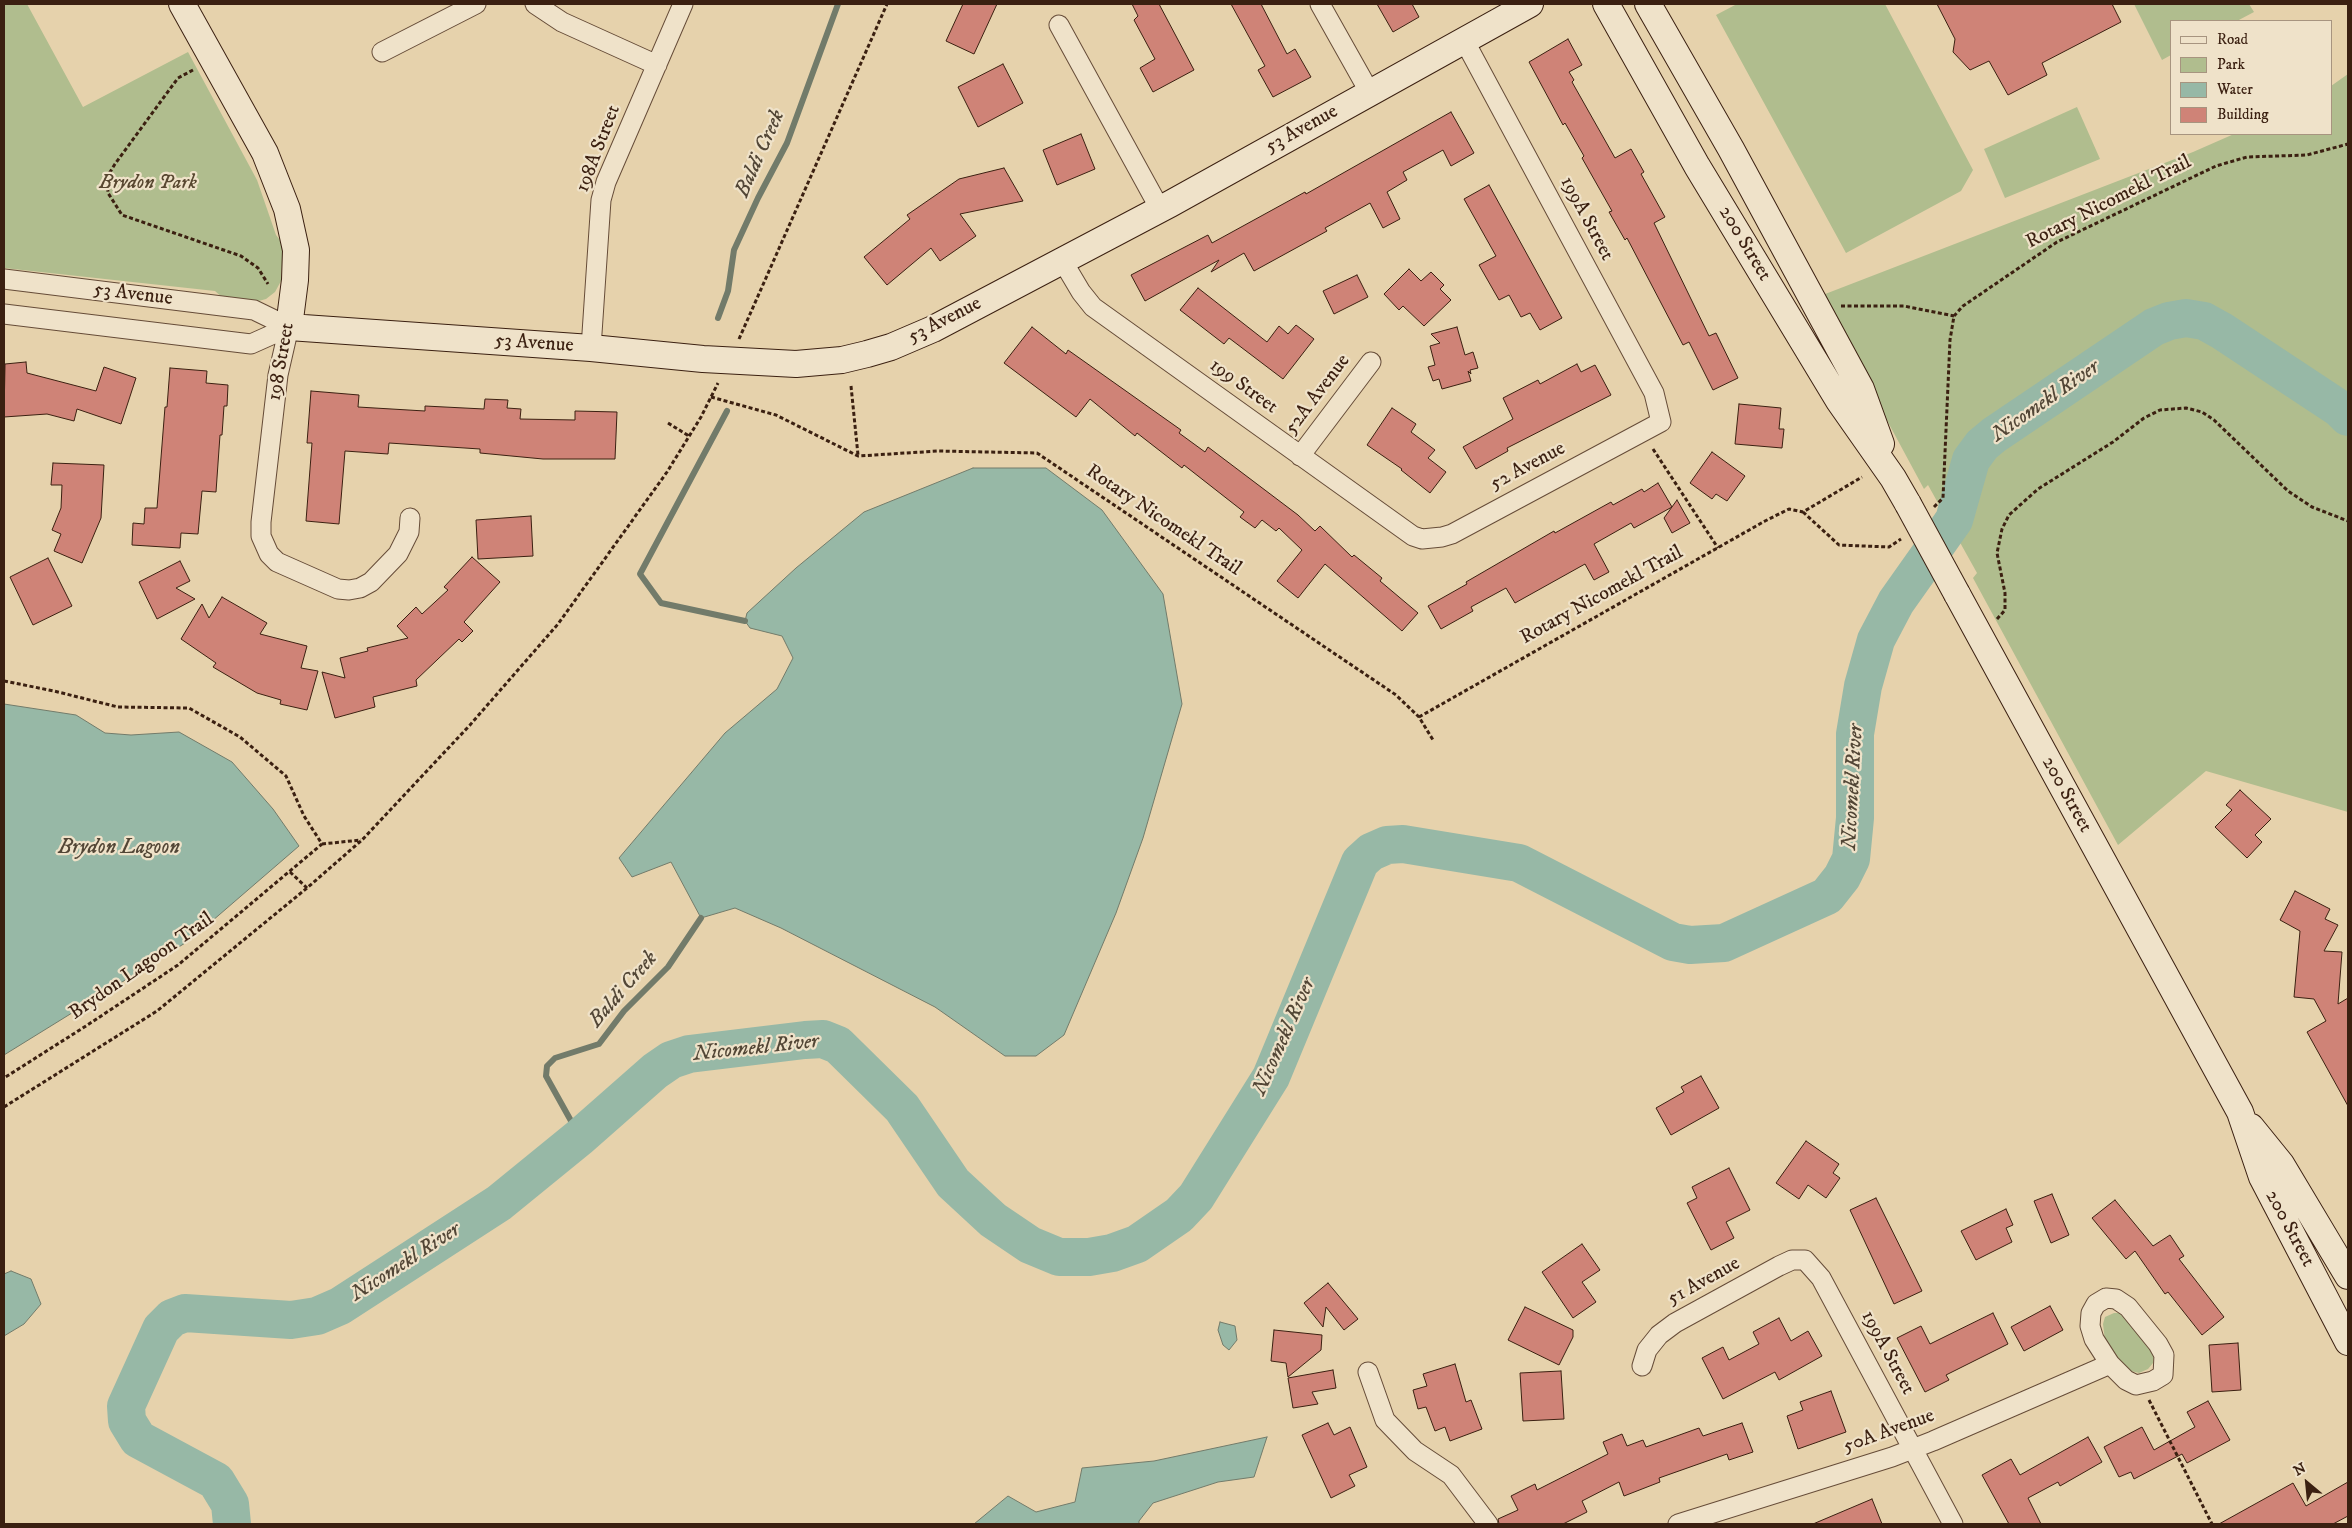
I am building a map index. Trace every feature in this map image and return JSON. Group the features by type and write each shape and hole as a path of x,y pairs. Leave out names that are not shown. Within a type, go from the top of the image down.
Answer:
{"main road":[{"name":"198 Street","path":"182,4 264,153 287,209 296,250 295,280 289,327"},
{"name":"53 Avenue","path":"289,327 796,364 842,360 875,352 913,338 1160,209 1530,4"},
{"name":"200 Street","path":"1606,4 1697,166 1834,393 1894,478 1919,508 1957,594 2240,1112 2281,1164 2348,1276"},
{"name":"200 Street","path":"1648,4 1731,149 1861,389 1894,478"},
{"name":"200 Street","path":"2240,1112 2262,1177 2348,1342"},
{"path":"2330,1307 2348,1325"}],"street":[{"path":"382,52 476,4"},
{"path":"534,4 562,22 657,65"},
{"name":"198A Street","path":"591,348 601,200 606,182 683,4"},
{"path":"1320,4 1370,93"},
{"path":"1059,25 1160,209"},
{"name":"199A Street","path":"1464,40 1654,393 1661,422"},
{"name":"199 Street","path":"1062,260 1081,292 1093,307 1413,536"},
{"name":"53 Avenue","path":"4,279 254,310 289,327"},
{"name":"53 Avenue","path":"4,314 251,344 289,327"},
{"name":"198 Street","path":"289,327 278,375 261,522 261,536 270,554 277,562 338,589 360,588 371,582 398,554 409,532 410,518"},
{"name":"52A Avenue","path":"1300,456 1371,362"},
{"name":"52 Avenue","path":"1413,536 1432,539 1452,534 1661,422"},
{"name":"51 Avenue","path":"1642,1366 1647,1350 1659,1335 1675,1323 1779,1266 1792,1260 1805,1260"},
{"name":"199A Street","path":"1805,1260 1822,1278 1952,1524"},
{"path":"2106,1298 2116,1299 2128,1307 2161,1350 2165,1367 2164,1375 2150,1382 2136,1385 2126,1380 2110,1364 2094,1339 2090,1326 2091,1313 2096,1304 2106,1298"},
{"name":"50A Avenue","path":"1678,1524 1912,1449 2110,1364"},
{"path":"1368,1372 1385,1420 1415,1451 1451,1475 1488,1524"}],"path":[{"path":"741,335 887,4"},
{"path":"213,60 178,78 115,164 107,177 106,184 114,204 122,215 241,256 258,268 268,284"},
{"name":"Rotary Nicomekl Trail","path":"1954,316 1975,296 2057,242 2216,166 2247,157 2308,155 2348,144"},
{"path":"1836,306 1904,306 1954,316 1950,340 1944,498 1919,508"},
{"path":"4,1107 157,1011 307,888 362,840 470,725 558,624 650,495 689,436 716,386"},
{"path":"851,386 858,456"},
{"path":"711,397 776,415 858,456"},
{"path":"2000,617 2005,610 2005,593 1997,553 2002,529 2009,515 2038,489 2113,442 2144,418 2160,410 2186,408 2202,412 2214,420 2288,491 2312,507 2335,518 2348,521"},
{"path":"668,423 689,436"},
{"path":"1653,449 1718,548"},
{"name":"Rotary Nicomekl Trail","path":"858,456 938,451 1037,452 1396,695 1419,717 1433,740"},
{"name":"Rotary Nicomekl Trail","path":"1419,717 1789,509 1803,512 1862,477"},
{"path":"1803,512 1839,545 1889,547 1903,538"},
{"path":"4,682 118,707 189,708 240,737 286,776 304,816 322,844 362,840"},
{"name":"Brydon Lagoon Trail","path":"4,1078 178,965 322,844"},
{"path":"290,872 307,888"},
{"path":"2150,1382 2149,1402 2212,1524"}],"green space":[{"name":"Brydon Park","path":"4,4 27,4 83,107 188,52 257,180 276,235 283,244 281,281 275,292 266,299 255,302 224,299 215,291 4,268"},
{"path":"1737,4 1885,4 1973,170 1961,191 1846,253 1716,15"},
{"path":"2134,4 2249,4 2254,12 2239,20 2170,20 2170,56 2162,60"},
{"path":"2348,74 2348,812 2206,771 2118,845 1973,578 1977,573 1928,485 1924,489 1820,296 2193,152 2232,135 2332,135 2332,85"},
{"path":"2077,107 2100,159 2005,198 1984,149"},
{"path":"2114,1313 2121,1313 2155,1354 2153,1363 2148,1369 2139,1373 2127,1370 2105,1341 2103,1324 2105,1317"}],"water":[{"path":"973,468 1046,468 1102,510 1163,594 1182,704 1143,838 1116,913 1064,1035 1036,1056 1005,1056 935,1007 781,928 735,908 701,918 671,862 632,877 619,858 725,733 777,689 793,658 782,636 750,628 745,621 747,613 796,568 864,512"},
{"name":"Brydon Lagoon","path":"4,704 76,715 105,733 131,735 179,732 232,762 273,809 299,846 190,940 4,1055"},
{"path":"11,1271 31,1279 41,1304 24,1324 4,1336 4,1274"},
{"path":"1220,1322 1235,1326 1237,1340 1229,1350 1223,1345 1218,1330"},
{"path":"1267,1437 1254,1477 1218,1482 1153,1503 1139,1521 1139,1524 974,1524 1008,1496 1036,1512 1075,1502 1082,1468 1154,1461"}],"building":[{"path":"963,4 997,4 974,54 946,41"},
{"path":"1132,4 1159,4 1194,70 1153,92 1140,68 1155,59 1134,20 1138,16"},
{"path":"1231,4 1261,4 1287,54 1295,49 1311,77 1273,97 1258,70 1265,66"},
{"path":"1377,4 1412,4 1419,17 1393,32"},
{"path":"1937,4 2112,4 2121,22 2042,63 2047,75 2008,95 1989,61 1970,70 1953,52 1955,39"},
{"path":"1568,39 1582,65 1569,72 1574,80 1572,82 1615,158 1631,149 1644,172 1641,174 1665,217 1654,223 1709,336 1716,333 1738,378 1713,390 1689,342 1683,345 1627,238 1625,240 1609,212 1612,211 1582,158 1584,156 1565,123 1563,125 1529,62"},
{"path":"1003,64 1023,103 978,127 958,87"},
{"path":"1451,112 1474,153 1451,166 1443,150 1403,172 1407,180 1387,192 1400,219 1383,228 1370,203 1325,228 1327,231 1254,271 1244,253 1211,272 1219,260 1145,301 1131,275 1208,235 1212,243 1305,192 1306,194"},
{"path":"1081,134 1095,169 1057,185 1043,150"},
{"path":"1004,168 1023,201 960,214 976,236 940,261 931,248 887,285 864,257 910,219 907,215 959,179"},
{"path":"1489,185 1562,318 1540,330 1530,313 1521,317 1509,295 1499,300 1479,265 1496,256 1464,199"},
{"path":"1409,269 1421,281 1431,272 1444,285 1440,289 1451,300 1424,326 1403,306 1399,310 1384,294"},
{"path":"1357,275 1368,297 1334,314 1323,291"},
{"path":"1198,288 1267,342 1279,326 1288,334 1296,325 1314,339 1283,379 1229,338 1224,344 1180,310"},
{"path":"1032,327 1066,354 1068,350 1181,430 1179,433 1205,452 1208,447 1298,515 1315,531 1320,526 1352,557 1354,555 1382,578 1380,581 1418,613 1402,631 1325,564 1298,598 1277,581 1302,550 1279,528 1276,531 1262,520 1255,528 1240,517 1244,512 1184,465 1182,468 1137,433 1135,436 1090,399 1076,417 1004,363"},
{"path":"1457,327 1465,355 1473,352 1478,368 1470,370 1471,374 1468,371 1471,381 1442,389 1439,379 1433,381 1428,367 1435,365 1430,346 1440,343 1431,334"},
{"path":"26,362 27,373 96,391 104,367 136,378 121,424 77,409 74,421 47,414 4,417 5,364"},
{"path":"1577,364 1581,372 1595,365 1611,395 1507,448 1508,451 1476,469 1463,447 1513,419 1503,398 1538,380 1540,384"},
{"path":"170,368 207,371 206,383 228,385 227,406 224,406 222,435 220,435 216,492 202,491 198,534 181,533 180,548 132,545 133,523 144,524 145,508 157,508"},
{"path":"311,391 359,395 358,407 425,411 425,406 484,409 485,399 508,400 507,408 521,409 520,419 575,420 575,411 617,412 615,459 543,459 480,453 480,449 389,443 388,454 345,451 339,524 306,521 312,443 307,443"},
{"path":"1739,404 1781,408 1779,429 1784,429 1782,448 1735,444"},
{"path":"1392,408 1416,424 1411,432 1435,450 1428,458 1446,472 1430,493 1402,469 1367,445"},
{"path":"1712,452 1745,476 1727,501 1716,494 1712,499 1690,483"},
{"path":"53,463 104,465 101,518 82,563 54,551 61,534 52,530 61,508 62,485 51,485"},
{"path":"1658,483 1672,507 1634,528 1631,523 1594,544 1609,572 1594,580 1585,564 1515,603 1506,588 1471,607 1473,611 1441,629 1428,606 1554,531 1555,533 1611,502 1613,505 1642,489 1644,492"},
{"path":"1677,500 1690,523 1672,533 1664,518"},
{"path":"531,516 533,556 478,559 476,520"},
{"path":"472,557 500,582 464,622 473,631 462,642 459,639 416,680 417,686 373,697 375,707 335,718 322,672 345,678 340,658 368,651 367,648 408,638 397,626 416,607 422,614 448,590 444,587"},
{"path":"48,558 72,606 33,625 10,577"},
{"path":"180,561 190,581 176,588 195,599 157,619 139,582"},
{"path":"222,597 267,623 260,634 307,646 301,668 318,671 307,710 280,704 281,700 257,693 213,667 216,663 181,639 202,604 209,618"},
{"path":"2240,790 2271,819 2255,835 2262,842 2247,858 2215,827 2232,810 2226,805"},
{"path":"2295,891 2330,909 2325,919 2338,925 2324,951 2342,952 2338,1004 2348,998 2348,1106 2307,1032 2326,1021 2314,999 2294,997 2300,931 2280,920"},
{"path":"1701,1076 1719,1108 1671,1135 1656,1108 1684,1092 1681,1087"},
{"path":"1806,1141 1839,1164 1833,1173 1840,1178 1826,1198 1808,1185 1799,1199 1776,1183"},
{"path":"1729,1168 1750,1210 1726,1222 1734,1238 1711,1250 1687,1203 1697,1198 1692,1187"},
{"path":"2052,1194 2069,1235 2051,1243 2034,1201"},
{"path":"1876,1198 1922,1291 1894,1304 1850,1210"},
{"path":"2115,1200 2153,1246 2170,1235 2184,1256 2179,1259 2224,1317 2202,1335 2168,1292 2165,1294 2135,1251 2126,1259 2092,1218"},
{"path":"2006,1209 2013,1225 2006,1228 2012,1242 1976,1260 1961,1231"},
{"path":"1582,1244 1600,1270 1582,1282 1596,1302 1573,1318 1542,1272"},
{"path":"1328,1283 1358,1319 1344,1330 1326,1307 1323,1327 1304,1303"},
{"path":"2050,1306 2063,1330 2024,1351 2011,1327"},
{"path":"1525,1307 1573,1330 1573,1337 1559,1365 1508,1340"},
{"path":"1993,1313 2008,1344 1946,1375 1949,1380 1925,1392 1897,1338 1921,1326 1930,1344"},
{"path":"1779,1318 1791,1341 1808,1331 1822,1356 1779,1380 1775,1372 1723,1399 1702,1358 1723,1347 1729,1360 1759,1344 1753,1332"},
{"path":"1274,1330 1322,1335 1321,1350 1288,1377 1286,1363 1271,1361"},
{"path":"2238,1343 2241,1390 2212,1392 2209,1345"},
{"path":"1455,1364 1466,1402 1471,1400 1482,1429 1450,1441 1445,1427 1435,1431 1426,1407 1418,1409 1413,1390 1427,1386 1423,1374"},
{"path":"1333,1370 1336,1388 1312,1392 1318,1404 1293,1408 1288,1378"},
{"path":"1561,1371 1564,1419 1523,1421 1520,1373"},
{"path":"1831,1391 1846,1432 1798,1449 1787,1416 1803,1410 1800,1402"},
{"path":"2208,1401 2230,1440 2187,1463 2182,1454 2134,1479 2131,1472 2119,1477 2104,1447 2142,1427 2154,1450 2195,1427 2187,1412"},
{"path":"1328,1423 1334,1435 1350,1427 1367,1467 1349,1475 1355,1486 1331,1498 1302,1435"},
{"path":"1742,1423 1753,1452 1729,1460 1727,1454 1659,1478 1660,1482 1624,1496 1619,1482 1582,1501 1587,1512 1563,1524 1499,1524 1498,1519 1518,1510 1511,1496 1535,1484 1537,1490 1608,1454 1603,1442 1622,1434 1627,1446 1643,1440 1646,1447 1699,1428 1703,1436"},
{"path":"2088,1437 2102,1462 2060,1486 2058,1482 2028,1498 2041,1524 2009,1524 1982,1475 2011,1459 2020,1475"},
{"path":"2348,1482 2348,1516 2333,1524 2219,1524 2293,1483 2306,1506"},
{"path":"1872,1499 1882,1524 1813,1524"}],"waterway":[{"name":"Baldi Creek","path":"718,318 728,291 734,250 758,198 787,143 838,4"},
{"name":"Nicomekl River","path":"232,1524 230,1504 216,1481 138,1439 127,1421 126,1406 161,1329 172,1318 185,1313 291,1320 317,1316 340,1306 499,1203 580,1137 655,1071 671,1060 689,1054 805,1040 823,1039 838,1045 902,1108 953,1183 993,1220 1030,1245 1059,1257 1089,1257 1112,1253 1137,1244 1179,1215 1196,1197 1271,1077 1360,862 1371,852 1387,845 1403,844 1519,863 1673,942 1690,945 1724,943 1827,896 1842,877 1851,859 1855,818 1855,734 1863,686 1876,640 1896,602 1954,520 1971,460 1982,445 2154,327 2169,321 2186,318 2204,321 2222,331 2340,409 2348,417"},
{"name":"Baldi Creek","path":"727,411 640,574 661,603 745,621"},
{"name":"Baldi Creek","path":"580,1137 546,1076 547,1066 555,1058 599,1044 624,1011 668,967 701,918"}]}
